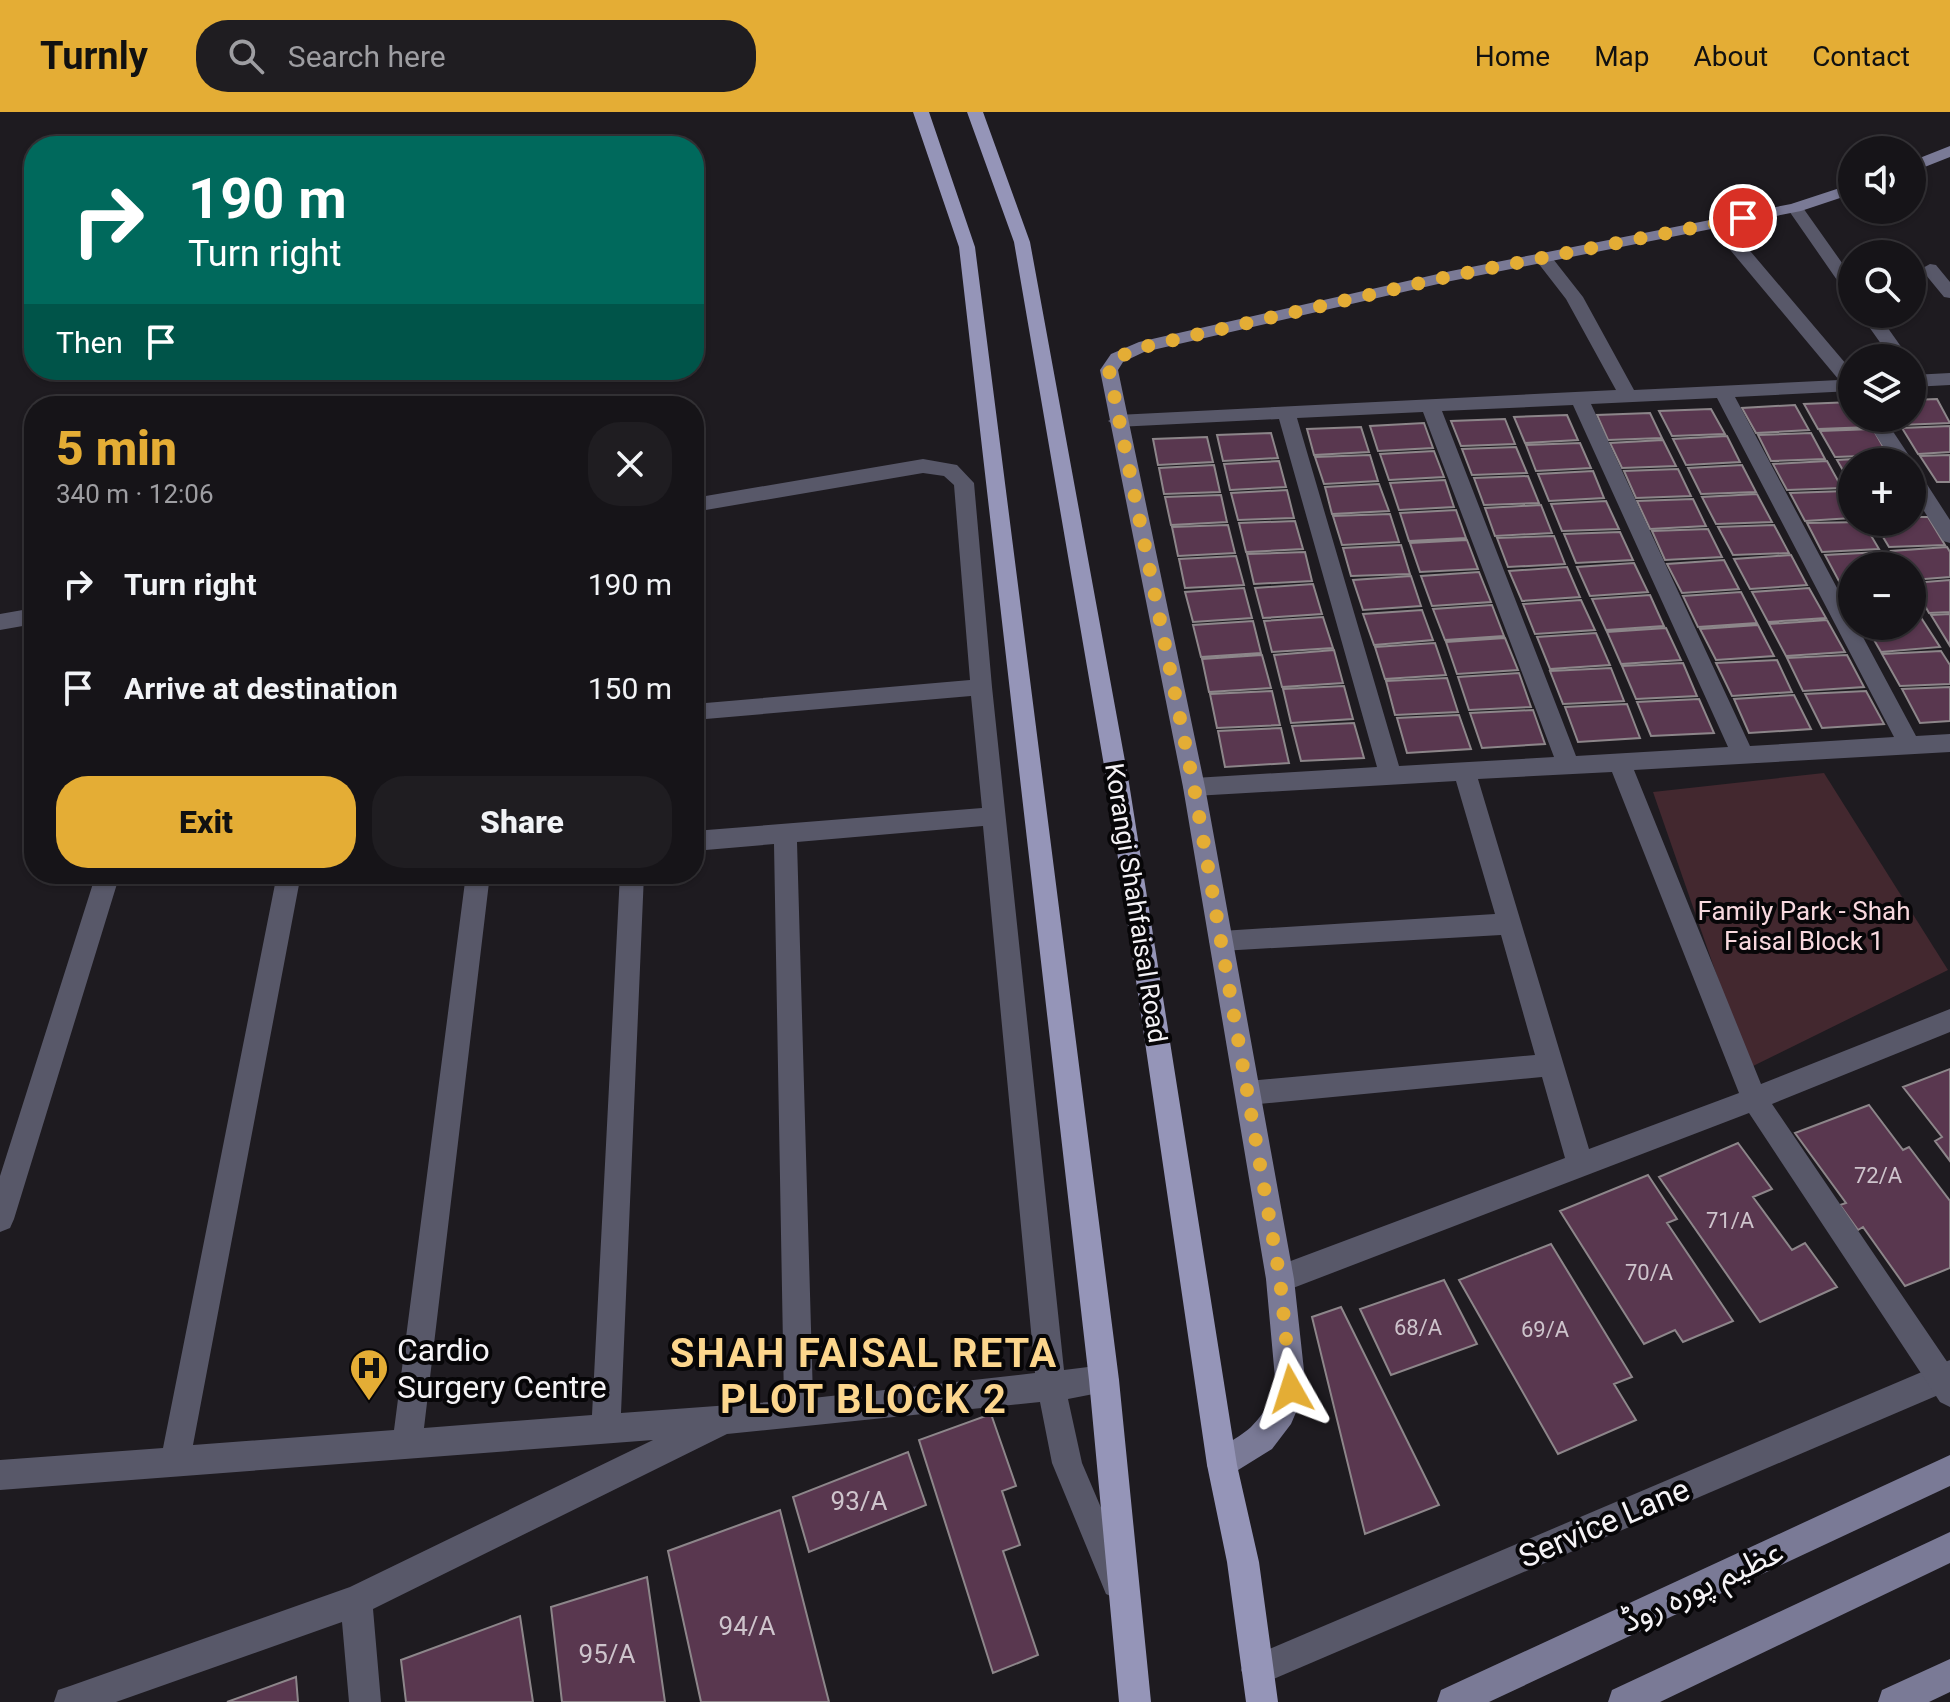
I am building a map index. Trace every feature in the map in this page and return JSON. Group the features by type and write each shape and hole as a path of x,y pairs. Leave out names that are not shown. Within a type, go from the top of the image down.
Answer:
{"main road":[{"path":"921,112 967,247 1104,1380 1135,1702"},
{"name":"Korangi Shahfaisal Road","path":"975,112 1022,242 1118,783 1222,1465 1243,1562 1262,1702"}],"street":[{"path":"1926,161 1950,151"},
{"path":"1222,1465 1261,1438 1281,1414 1291,1389 1280,1279 1194,787 1109,370 1117,358 1139,348 1451,276 1795,208 1838,194"},
{"path":"1795,208 1838,269"},
{"path":"1717,223 1838,367"},
{"path":"1544,259 1578,304 1628,395"},
{"path":"1930,269 1950,293"},
{"path":"1926,379 1950,379"},
{"path":"1117,421 1838,385"},
{"path":"1722,390 1910,746"},
{"path":"1579,397 1743,755"},
{"path":"1430,405 1569,766"},
{"path":"1286,412 1391,777"},
{"path":"704,503 923,466 950,470 964,483 981,687 1051,1386 1067,1463 1124,1600"},
{"path":"1926,499 1950,536"},
{"path":"2,627 24,619"},
{"path":"704,711 981,687"},
{"path":"1194,787 1950,743"},
{"path":"1620,763 1754,1099 1947,1382"},
{"path":"1465,772 1580,1164"},
{"path":"704,840 994,816"},
{"path":"785,834 799,1414"},
{"path":"0,1219 105,884"},
{"path":"175,1461 287,884"},
{"path":"407,1444 477,884"},
{"path":"606,1429 632,884"},
{"path":"1221,941 1509,924"},
{"path":"1280,1279 1754,1099 1950,1020"},
{"path":"1248,1093 1550,1065"},
{"path":"0,1475 799,1414 1104,1380"},
{"name":"Service Lane","path":"1257,1670 1947,1382"},
{"path":"70,1702 356,1601 729,1419"},
{"name":"عظیم پورہ روڈ","path":"1453,1702 1950,1470"},
{"path":"1624,1702 1950,1547"},
{"path":"356,1601 365,1702"},
{"path":"1894,1702 1950,1675"}],"green space":[{"name":"Family Park - Shah Faisal Block 1","path":"1824,773 1948,970 1749,1068 1653,792"}],"building":[{"path":"1926,399 1937,399 1950,423 1926,424"},
{"path":"1838,403 1838,428 1818,429 1804,404"},
{"path":"1795,405 1809,430 1756,433 1742,408"},
{"path":"1711,409 1725,434 1672,436 1659,411"},
{"path":"1650,413 1662,438 1608,440 1597,415"},
{"path":"1567,415 1578,440 1525,443 1514,417"},
{"path":"1505,419 1515,444 1461,446 1451,421"},
{"path":"1424,423 1433,448 1378,451 1370,426"},
{"path":"1950,426 1950,452 1926,454 1926,448 1914,448 1904,432 1926,432 1926,427"},
{"path":"1361,427 1369,452 1314,455 1307,429"},
{"path":"1820,431 1875,432 1884,448 1838,448 1838,457 1835,457"},
{"path":"1271,433 1278,458 1223,461 1217,435"},
{"path":"1811,433 1825,459 1771,461 1758,435"},
{"path":"1727,436 1740,462 1686,465 1673,439"},
{"path":"1207,437 1213,462 1158,465 1153,439"},
{"path":"1663,440 1676,466 1622,468 1610,443"},
{"path":"1580,443 1591,468 1536,471 1526,445"},
{"path":"1516,447 1527,473 1472,475 1462,449"},
{"path":"1434,451 1444,477 1389,480 1380,454"},
{"path":"1370,455 1378,481 1324,484 1315,457"},
{"path":"1950,455 1950,482 1937,482 1926,465 1926,456"},
{"path":"1279,461 1286,487 1230,490 1224,464"},
{"path":"1827,461 1838,481 1838,488 1787,490 1773,464"},
{"path":"1214,465 1220,492 1164,494 1159,468"},
{"path":"1742,465 1756,492 1701,494 1688,468"},
{"path":"1678,469 1691,496 1636,498 1624,471"},
{"path":"1593,471 1604,498 1549,501 1538,474"},
{"path":"1528,476 1539,503 1484,505 1474,478"},
{"path":"1445,480 1454,507 1399,510 1390,483"},
{"path":"1379,484 1389,511 1332,514 1325,487"},
{"path":"1287,490 1294,518 1238,520 1231,493"},
{"path":"1838,491 1838,519 1805,521 1790,493"},
{"path":"1757,494 1772,522 1716,524 1702,497"},
{"path":"1221,495 1227,522 1171,525 1165,497"},
{"path":"1693,499 1706,526 1650,529 1637,501"},
{"path":"1606,501 1619,529 1562,531 1551,504"},
{"path":"1541,505 1552,533 1495,536 1485,508"},
{"path":"1456,510 1466,538 1409,541 1400,513"},
{"path":"1390,514 1399,542 1342,545 1333,516"},
{"path":"1926,517 1945,545 1889,547 1882,536 1926,536"},
{"path":"1295,521 1303,549 1246,552 1239,523"},
{"path":"1838,522 1838,536 1871,536 1879,549 1822,552 1807,523"},
{"path":"1228,525 1235,553 1178,556 1172,527"},
{"path":"1774,525 1789,553 1733,555 1718,527"},
{"path":"1708,529 1722,557 1665,560 1652,531"},
{"path":"1620,532 1633,560 1576,563 1564,534"},
{"path":"1554,536 1565,564 1508,567 1497,538"},
{"path":"1467,540 1478,569 1420,572 1410,543"},
{"path":"1401,545 1410,574 1351,576 1343,548"},
{"path":"1947,547 1950,552 1950,577 1926,579 1926,552 1891,551"},
{"path":"1305,552 1312,581 1254,584 1247,554"},
{"path":"1838,554 1838,579 1825,555"},
{"path":"1791,555 1807,585 1750,589 1734,559"},
{"path":"1236,556 1244,585 1185,588 1179,559"},
{"path":"1724,560 1739,589 1682,593 1667,564"},
{"path":"1634,563 1648,592 1590,596 1577,567"},
{"path":"1567,567 1580,597 1522,601 1509,571"},
{"path":"1479,572 1491,602 1432,606 1421,576"},
{"path":"1411,576 1421,606 1363,610 1353,580"},
{"path":"1950,580 1950,612 1929,613 1926,608 1926,582"},
{"path":"1313,584 1322,614 1263,618 1255,588"},
{"path":"1244,588 1252,618 1193,622 1185,592"},
{"path":"1809,588 1826,618 1768,622 1752,592"},
{"path":"1741,592 1757,623 1698,627 1683,596"},
{"path":"1650,595 1664,626 1606,630 1592,599"},
{"path":"1581,600 1595,630 1535,634 1523,604"},
{"path":"1492,605 1504,636 1445,640 1433,609"},
{"path":"1422,610 1433,640 1374,645 1363,614"},
{"path":"1950,614 1950,646 1931,615"},
{"path":"1323,617 1333,648 1272,652 1264,621"},
{"path":"1827,620 1845,652 1786,656 1769,624"},
{"path":"1253,621 1261,653 1201,657 1193,625"},
{"path":"1758,625 1774,656 1716,660 1700,629"},
{"path":"1926,625 1940,647 1881,652 1874,640 1926,640"},
{"path":"1666,628 1681,660 1621,664 1607,632"},
{"path":"1596,633 1610,665 1550,669 1537,637"},
{"path":"1505,638 1518,670 1457,674 1446,642"},
{"path":"1435,643 1446,675 1385,679 1375,647"},
{"path":"1334,650 1343,683 1282,687 1274,655"},
{"path":"1941,651 1950,665 1950,684 1900,686 1882,654"},
{"path":"1262,655 1271,688 1209,692 1202,659"},
{"path":"1847,655 1864,687 1803,691 1787,658"},
{"path":"1777,660 1792,692 1732,696 1716,663"},
{"path":"1683,663 1697,696 1636,699 1622,666"},
{"path":"1611,668 1624,701 1563,704 1550,671"},
{"path":"1519,673 1531,707 1469,710 1458,677"},
{"path":"1447,678 1458,712 1395,715 1386,681"},
{"path":"1344,686 1353,719 1291,723 1283,689"},
{"path":"1950,687 1950,721 1920,723 1902,689"},
{"path":"1272,691 1280,725 1217,728 1210,694"},
{"path":"1866,691 1884,724 1822,728 1805,694"},
{"path":"1794,695 1811,729 1749,733 1734,699"},
{"path":"1699,699 1714,733 1651,736 1637,702"},
{"path":"1627,704 1640,738 1578,742 1565,707"},
{"path":"1533,710 1545,744 1482,748 1470,713"},
{"path":"1459,715 1471,749 1407,753 1397,718"},
{"path":"1354,723 1364,758 1301,761 1292,726"},
{"path":"1281,728 1289,763 1225,767 1218,731"},
{"path":"1950,1069 1950,1161 1935,1141 1942,1137 1903,1087"},
{"path":"1869,1105 1903,1150 1909,1147 1950,1201 1950,1268 1905,1286 1863,1227 1858,1230 1840,1205 1846,1203 1795,1133"},
{"path":"1738,1143 1772,1189 1753,1197 1792,1250 1805,1243 1837,1287 1760,1322 1659,1177"},
{"path":"1648,1175 1677,1219 1667,1223 1733,1321 1683,1342 1675,1330 1644,1344 1560,1211"},
{"path":"1551,1244 1632,1377 1614,1384 1636,1420 1558,1454 1459,1280"},
{"path":"1444,1280 1477,1344 1391,1375 1360,1309"},
{"path":"1341,1307 1439,1505 1365,1534 1312,1317"},
{"path":"991,1414 1016,1486 1002,1491 1020,1545 1003,1551 1038,1655 993,1673 919,1440"},
{"path":"908,1452 926,1505 809,1552 793,1497"},
{"path":"780,1510 829,1702 701,1702 668,1551"},
{"path":"647,1577 665,1702 562,1702 551,1607"},
{"path":"520,1616 533,1702 406,1702 401,1660"},
{"path":"296,1677 298,1702 227,1702"}],"place":[{"name":"Cardio Surgery Centre","path":"369,1402"}],"district":[{"name":"SHAH FAISAL RETA PLOT BLOCK 2","path":"864,1376"}],"route":[{"path":"1291,1389 1280,1279 1194,787 1109,370 1117,358 1139,348 1451,276 1743,218"}]}
